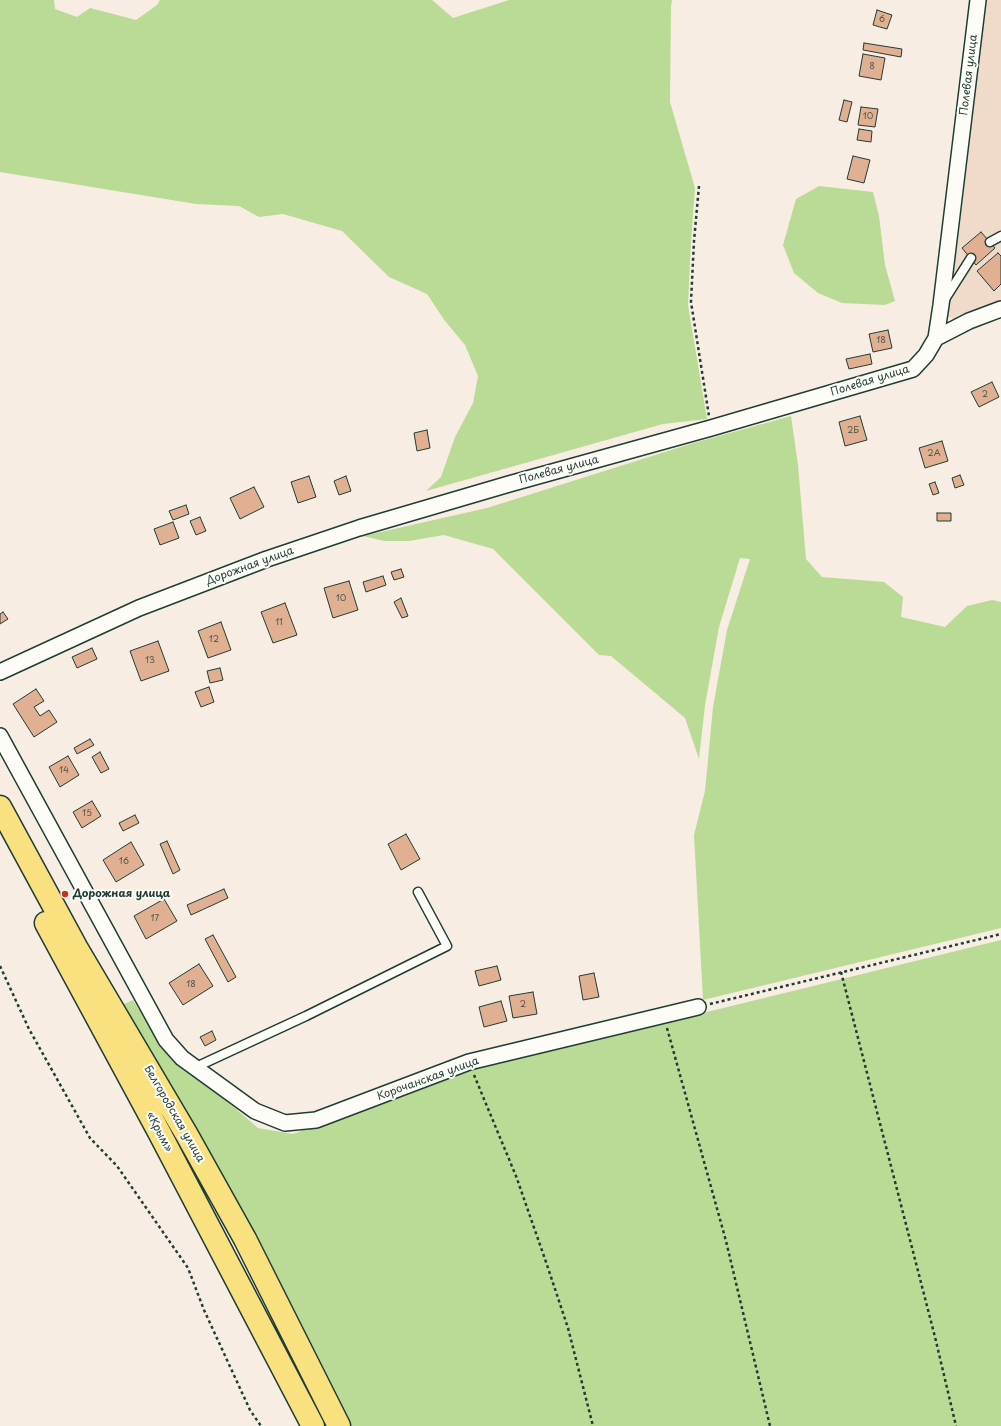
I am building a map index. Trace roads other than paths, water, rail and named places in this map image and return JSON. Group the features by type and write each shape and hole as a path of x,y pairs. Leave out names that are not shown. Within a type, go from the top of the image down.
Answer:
{"main road":[{"name":"Белгородская улица","path":"0,807 76,947 187,1135 241,1232 339,1426"},
{"name":"«Крым»","path":"0,840 160,1132 313,1426"}],"street":[{"name":"Полевая улица","path":"509,484 711,428 913,369 926,355 936,338 978,0"},
{"path":"936,338 969,321 1001,309"},
{"name":"Дорожная улица","path":"0,672 139,608 267,559 359,528 509,484"},
{"path":"0,736 166,1040 182,1058 196,1067"},
{"name":"Корочанская улица","path":"196,1067 255,1111 285,1123 316,1120 469,1062 698,1007"}],"lane":[{"path":"990,242 1001,236"},
{"path":"941,305 971,258"},
{"path":"196,1067 306,1016 447,946 418,892"}],"place":[{"name":"Дорожная улица","path":"65,894"}]}
